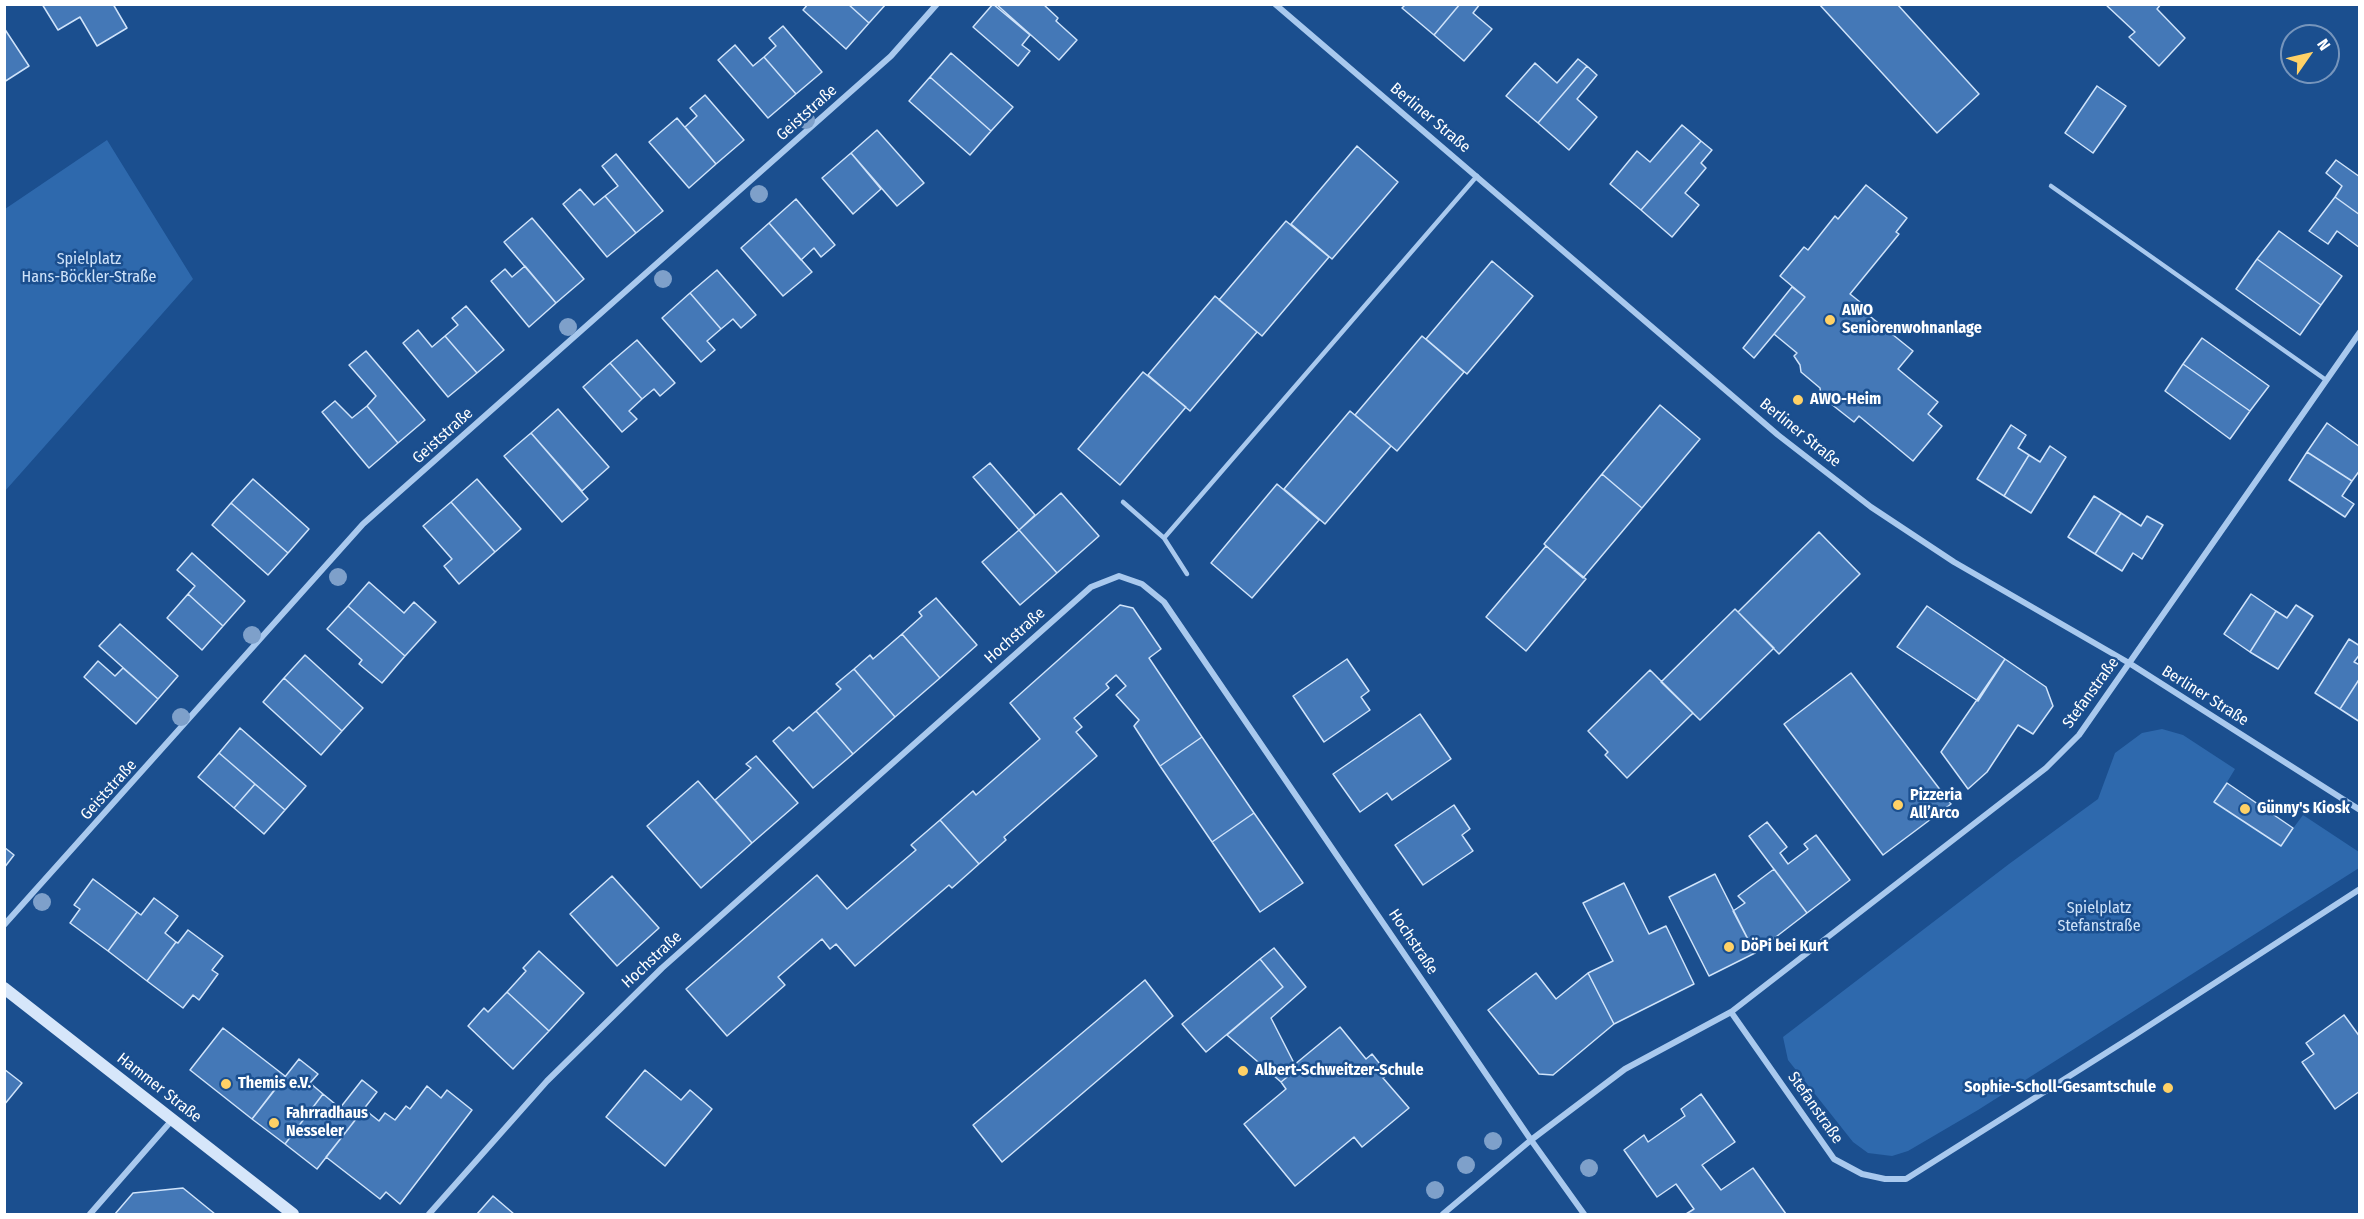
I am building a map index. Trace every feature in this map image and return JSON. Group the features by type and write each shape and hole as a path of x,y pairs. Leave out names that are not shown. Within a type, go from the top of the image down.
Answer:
{"main road":[{"name":"Hammer Straße","path":"4,988 292,1215"}],"street":[{"name":"Geiststraße","path":"4,925 363,525 891,56 937,4"},
{"name":"Berliner Straße","path":"1275,4 1778,435 1871,507 1954,562 2129,663 2360,810"},
{"name":"Stefanstraße","path":"1443,1215 1531,1140 1626,1069 1731,1012 2046,768 2079,735 2360,332"},
{"name":"Hochstraße","path":"429,1215 547,1081 662,968 1091,586 1119,576 1142,584 1164,602 1584,1215"},
{"name":"Stefanstraße","path":"1731,1012 1834,1159 1862,1174 1885,1179 1906,1179 2360,890"},
{"path":"90,1215 173,1120"}],"lane":[{"path":"1164,538 1477,176"},
{"path":"2051,186 2326,380"},
{"path":"1123,502 1164,538 1187,574"}],"green space":[{"name":"Spielplatz Hans-Böckler-Straße","path":"107,140 193,279 5,491 5,209"},
{"name":"Spielplatz Stefanstraße","path":"2162,729 2183,735 2235,769 2215,802 2280,846 2303,815 2359,852 2359,868 1978,1110 1908,1151 1892,1156 1868,1153 1853,1142 1788,1060 1783,1037 2098,799 2115,753 2142,733"}],"building":[{"path":"42,4 113,4 127,28 97,46 80,17 58,30"},
{"path":"808,4 848,4 869,23 846,49 803,10"},
{"path":"848,4 886,4 869,23"},
{"path":"993,4 1030,35 1022,45 1030,51 1018,66 973,27"},
{"path":"996,4 1043,4 1058,18 1056,21 1077,40 1059,60"},
{"path":"1406,4 1460,4 1434,35 1402,8"},
{"path":"1460,4 1480,4 1473,13 1492,29 1464,61 1434,35"},
{"path":"1819,4 1897,4 1979,94 1937,133"},
{"path":"2105,4 2161,4 2157,9 2185,38 2159,66 2129,37 2135,32"},
{"path":"783,26 822,72 796,94 764,57 776,46 769,38"},
{"path":"4,28 29,66 4,82"},
{"path":"735,45 753,66 764,57 796,94 768,118 718,60"},
{"path":"951,53 1013,107 991,131 930,77"},
{"path":"1578,59 1587,66 1538,123 1506,96 1535,63 1557,83"},
{"path":"1587,66 1597,75 1577,99 1597,117 1569,150 1538,123"},
{"path":"930,77 991,131 970,155 909,101"},
{"path":"2097,86 2126,106 2093,153 2065,133"},
{"path":"705,95 744,140 716,164 685,127 697,116 690,108"},
{"path":"677,118 716,164 689,188 649,142"},
{"path":"1682,125 1701,141 1641,210 1610,184 1637,151 1650,162"},
{"path":"877,130 924,183 897,206 851,153"},
{"path":"1701,141 1712,150 1701,163 1706,168 1685,193 1699,205 1672,237 1641,210"},
{"path":"1357,146 1398,182 1332,259 1291,224"},
{"path":"851,153 881,189 853,214 822,178"},
{"path":"616,154 663,211 636,233 605,196 618,186 602,166"},
{"path":"2336,160 2360,177 2360,215 2335,197 2342,186 2326,173"},
{"name":"AWO Seniorenwohnanlage","path":"1866,185 1907,218 1896,232 1899,234 1850,294 1860,302 1856,305 1913,351 1898,369 1938,402 1928,414 1942,426 1913,461 1859,416 1854,422 1821,396 1820,388 1801,372 1800,365 1794,356 1797,353 1774,334 1805,297 1780,276 1804,247 1808,250 1835,216 1838,219"},
{"path":"580,189 594,205 605,196 636,233 607,257 563,204"},
{"path":"2335,197 2360,215 2360,248 2337,231 2328,244 2309,231"},
{"path":"796,199 835,245 821,257 814,248 801,260 769,223"},
{"path":"532,218 584,279 556,303 504,242"},
{"path":"1286,221 1329,257 1262,336 1219,300"},
{"path":"769,223 812,272 783,296 741,248"},
{"path":"2279,231 2342,276 2321,305 2257,259"},
{"path":"2257,259 2321,305 2300,335 2236,289"},
{"path":"1492,261 1533,296 1467,374 1426,339"},
{"path":"525,266 556,303 529,327 491,281 505,269 512,277"},
{"path":"717,270 756,315 741,328 733,319 721,329 690,293"},
{"path":"1792,287 1805,297 1754,358 1743,348"},
{"path":"690,293 721,329 707,341 715,350 701,362 662,318"},
{"path":"1215,296 1257,332 1190,411 1148,375"},
{"path":"466,306 504,350 477,373 445,336 458,325 452,318"},
{"path":"418,330 432,347 445,336 477,373 448,397 403,343"},
{"path":"1422,336 1464,372 1397,451 1355,415"},
{"path":"2202,338 2269,386 2250,411 2183,364"},
{"path":"637,340 675,383 660,396 654,389 642,399 610,363"},
{"path":"366,351 425,420 398,443 367,406 376,396 349,365"},
{"path":"610,363 642,399 629,411 637,419 622,432 583,387"},
{"path":"2183,364 2250,411 2230,439 2165,391"},
{"path":"1143,372 1186,407 1120,485 1078,449"},
{"path":"335,401 352,418 367,406 398,443 369,468 322,412"},
{"path":"1660,405 1700,439 1642,508 1602,474"},
{"path":"558,409 609,467 582,491 531,433"},
{"path":"1350,411 1391,446 1325,524 1284,489"},
{"path":"2327,423 2360,447 2360,470 2352,481 2307,452"},
{"path":"2011,425 2026,435 2018,448 2029,455 2004,496 1977,479"},
{"path":"531,433 588,499 562,522 504,456"},
{"path":"2050,446 2066,457 2031,513 2004,496 2029,455 2040,462"},
{"path":"2307,452 2352,481 2342,496 2354,504 2345,517 2289,480"},
{"path":"990,463 1035,515 1019,530 973,477"},
{"path":"1602,474 1642,508 1583,578 1544,544"},
{"path":"253,479 309,529 288,553 231,503"},
{"path":"477,479 521,529 495,552 451,502"},
{"path":"1277,484 1319,520 1252,598 1211,563"},
{"path":"1061,493 1099,536 1057,573 1019,530"},
{"path":"2094,496 2121,513 2095,554 2068,537"},
{"path":"451,502 495,552 459,584 444,566 452,559 423,526"},
{"path":"231,503 288,553 268,575 212,525"},
{"path":"2121,513 2141,526 2147,516 2163,525 2142,559 2133,553 2122,571 2095,554"},
{"path":"1019,530 1057,573 1020,605 982,562"},
{"path":"1819,532 1860,574 1779,654 1738,612"},
{"path":"1546,546 1586,579 1526,651 1486,617"},
{"path":"192,553 245,601 223,626 188,594 195,586 177,570"},
{"path":"369,582 404,613 414,602 436,622 405,656 348,606"},
{"path":"188,594 223,626 202,650 167,618"},
{"path":"2251,594 2276,611 2250,652 2224,634"},
{"path":"936,598 977,645 940,678 902,634 922,616 919,612"},
{"path":"1120,605 1133,608 1161,649 1149,658 1202,737 1160,766 1134,726 1139,720 1116,695 1126,686 1116,675 1106,684 1109,688 1074,718 1082,727 1076,732 1097,756 1004,837 1006,840 979,864 940,820 973,791 976,795 1040,739 1010,703"},
{"path":"2296,605 2313,616 2278,669 2250,652 2276,611 2287,618"},
{"path":"348,606 405,656 382,683 359,664 362,660 327,629"},
{"path":"1927,606 2005,659 1978,701 1897,647"},
{"path":"1735,609 1774,648 1700,720 1661,682"},
{"path":"120,624 178,676 158,699 99,646"},
{"path":"902,634 940,678 895,717 854,669 870,655 873,659"},
{"path":"2349,639 2360,646 2360,654 2354,662 2360,665 2360,678 2340,709 2315,693"},
{"path":"305,655 363,708 342,731 284,678"},
{"path":"1347,659 1369,691 1361,697 1370,710 1324,742 1293,696"},
{"path":"2005,659 2046,687 2053,706 2033,734 2018,725 1987,772 1968,789 1941,752"},
{"path":"98,661 115,676 123,668 158,699 136,724 84,677"},
{"path":"854,669 895,717 853,754 816,711 841,689 836,684"},
{"path":"1650,670 1693,713 1627,778 1605,755 1608,752 1588,731"},
{"path":"1851,673 1951,804 1883,855 1784,724"},
{"path":"284,678 342,731 321,755 263,702"},
{"path":"2360,678 2360,722 2340,709"},
{"path":"816,711 853,754 813,788 773,741 789,727 793,731"},
{"path":"1420,714 1451,759 1392,800 1387,793 1360,812 1333,774"},
{"path":"240,728 306,786 285,810 219,753"},
{"path":"1202,737 1254,813 1212,842 1160,766"},
{"path":"219,753 255,784 234,808 198,777"},
{"path":"756,756 798,803 752,843 715,800 751,768 746,764"},
{"path":"698,781 752,843 701,888 647,826"},
{"name":"Günny's Kiosk","path":"2227,783 2293,828 2281,846 2214,802"},
{"path":"255,784 285,810 264,834 234,808"},
{"path":"1454,805 1470,829 1462,835 1473,851 1423,885 1395,845"},
{"path":"1254,813 1303,883 1260,912 1212,842"},
{"path":"940,820 979,864 952,888 949,885 855,966 836,944 830,949 822,939 778,977 785,985 727,1036 686,989 817,875 847,909 916,850 911,845"},
{"path":"1767,822 1787,847 1780,853 1788,864 1808,849 1804,844 1816,835 1850,880 1807,913 1749,836"},
{"path":"4,847 14,855 4,868"},
{"path":"1774,869 1807,913 1755,953 1733,911 1745,903 1738,896"},
{"path":"1715,874 1755,953 1709,976 1669,897"},
{"path":"612,876 659,928 617,966 570,914"},
{"path":"93,879 137,912 108,951 70,923 80,909 74,905"},
{"path":"1624,883 1649,934 1666,926 1694,984 1614,1024 1588,973 1613,961 1583,903"},
{"path":"154,898 178,916 165,933 176,942 147,981 108,951 137,912 141,915"},
{"path":"188,930 223,956 212,970 218,974 199,1000 193,995 183,1008 147,981 176,942 178,943"},
{"path":"1274,948 1306,987 1271,1018 1297,1069 1281,1082 1227,1035 1283,987 1260,959"},
{"path":"539,951 584,993 549,1031 507,992 526,971 523,968"},
{"path":"1260,959 1283,987 1206,1052 1182,1024"},
{"path":"1536,973 1556,999 1588,973 1614,1024 1553,1075 1539,1074 1488,1010"},
{"path":"1145,980 1173,1016 1002,1162 973,1125"},
{"path":"507,992 549,1031 513,1069 468,1026 484,1008 488,1012"},
{"path":"2344,1015 2360,1037 2360,1091 2335,1109 2302,1062 2314,1054 2306,1043"},
{"path":"1340,1027 1366,1059 1372,1054 1388,1074 1383,1078 1409,1108 1362,1147 1354,1137 1295,1186 1244,1124 1286,1089 1281,1082 1297,1069 1294,1065"},
{"path":"223,1028 285,1076 252,1119 190,1070"},
{"path":"299,1059 318,1074 310,1083 323,1094 285,1144 252,1119"},
{"path":"4,1069 22,1083 4,1105"},
{"path":"645,1070 681,1100 690,1090 712,1109 665,1166 606,1117"},
{"path":"362,1080 377,1092 317,1169 285,1144 323,1094 340,1108"},
{"path":"427,1086 441,1098 447,1090 472,1110 400,1204 386,1192 380,1199 326,1157 364,1109 379,1121 385,1113 395,1120 406,1106 410,1109"},
{"path":"1701,1094 1735,1142 1702,1165 1721,1190 1753,1168 1786,1214 1686,1214 1694,1209 1676,1184 1657,1197 1624,1150 1644,1135 1648,1142 1685,1116 1681,1109"},
{"path":"183,1188 215,1214 115,1214 133,1193"},
{"path":"493,1196 514,1214 477,1214"}],"place":[{"name":"AWO Seniorenwohnanlage","path":"1830,320"},
{"name":"AWO-Heim","path":"1798,400"},
{"name":"Pizzeria All’Arco","path":"1898,805"},
{"name":"Günny's Kiosk","path":"2245,809"},
{"name":"DöPi bei Kurt","path":"1729,947"},
{"name":"Albert-Schweitzer-Schule","path":"1243,1071"},
{"name":"Themis e.V.","path":"226,1084"},
{"name":"Sophie-Scholl-Gesamtschule","path":"2168,1088"},
{"name":"Fahrradhaus Nesseler","path":"274,1123"}]}
